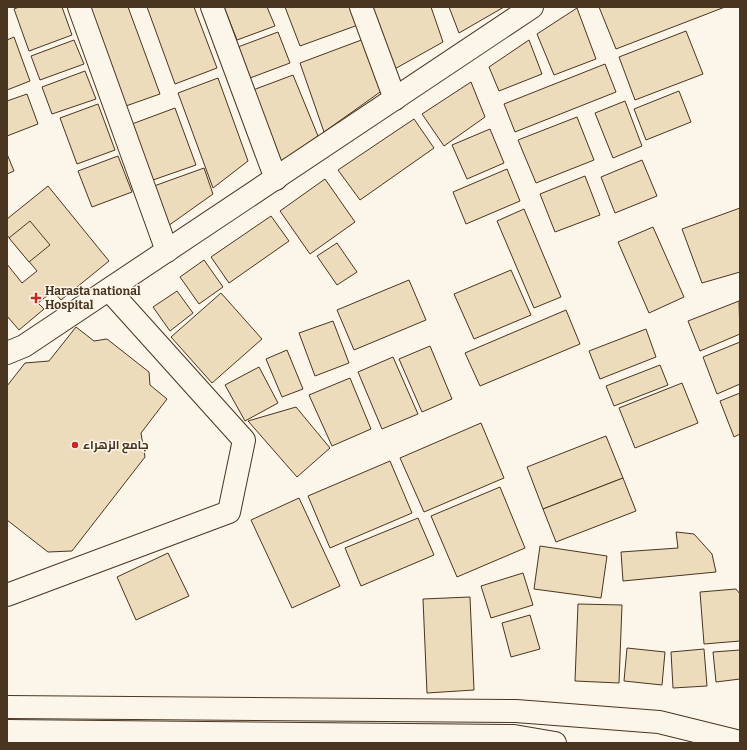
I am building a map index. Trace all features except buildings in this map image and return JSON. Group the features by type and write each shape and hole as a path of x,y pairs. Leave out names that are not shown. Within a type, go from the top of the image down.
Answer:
{"street":[{"path":"79,7 167,251"},
{"path":"212,7 276,179"},
{"path":"361,7 395,99"},
{"path":"7,353 24,346 109,290 529,8"},
{"path":"7,595 229,512 244,440 109,290"},
{"path":"7,707 516,711 659,722 740,742"},
{"path":"7,731 514,736 555,743"}],"place":[{"name":"Harasta national Hospital","path":"36,298"},
{"name":"جامع الزهراء","path":"75,445"}]}
